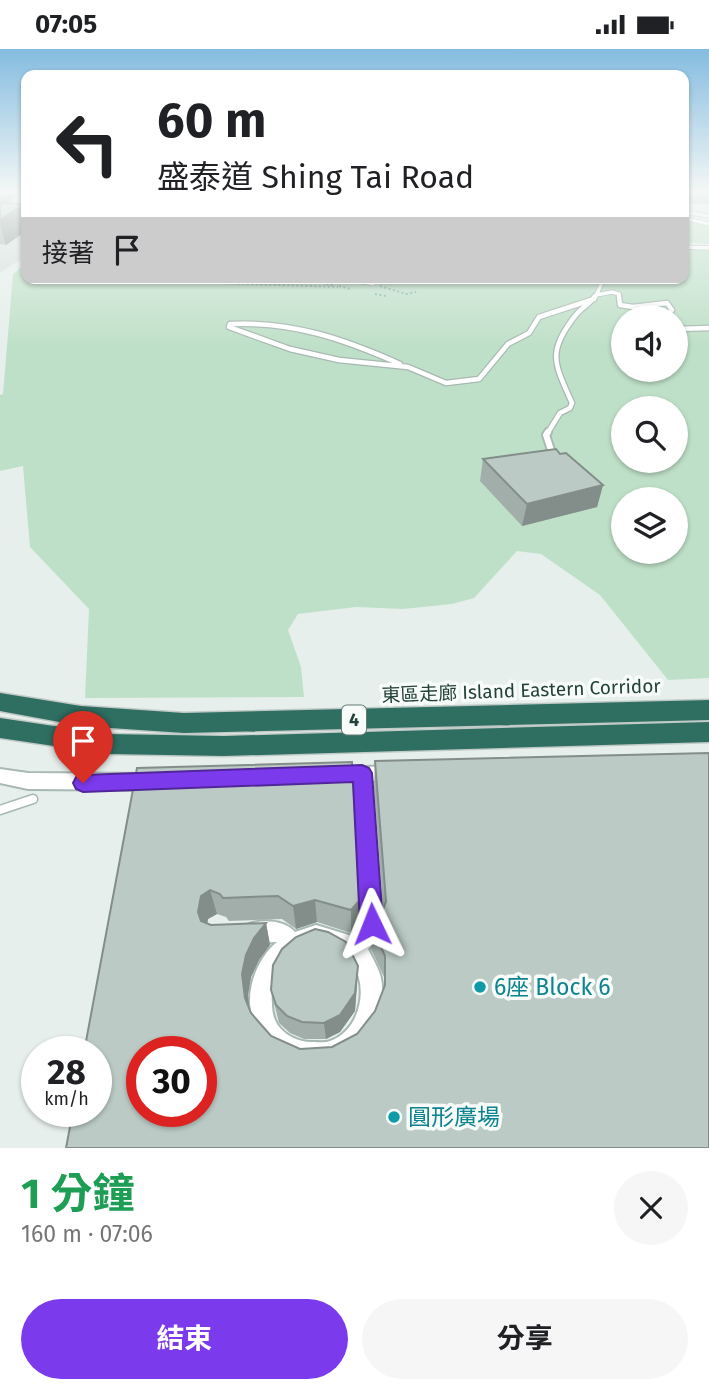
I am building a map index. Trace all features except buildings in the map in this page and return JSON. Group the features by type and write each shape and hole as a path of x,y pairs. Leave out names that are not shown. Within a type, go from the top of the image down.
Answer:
{"highway":[{"name":"東區走廊 Island Eastern Corridor","path":"0,702 81,716 193,723 709,710"},
{"name":"4","path":"0,728 108,744 224,746 709,732"}],"street":[{"path":"318,775 417,772"},
{"path":"355,948 368,935 372,924 362,773"},
{"path":"0,776 28,782 167,782"},
{"path":"231,934 282,932 291,942"},
{"path":"316,935 329,936 355,948 372,979 373,998 368,1016 358,1033 344,1046 327,1054 308,1055 290,1049 275,1038 265,1023 260,1005 261,985 267,968 277,953 291,942 316,935"}],"lane":[{"path":"689,247 709,248"},
{"path":"553,459 546,435 559,413 570,408 572,404 555,363 556,347 576,315 595,297 601,284"},
{"path":"408,367 339,360 290,349 229,327 230,324 247,322 308,328 350,342 446,383 479,379 508,344 529,333 539,317 612,292 619,294 620,305"},
{"path":"688,329 709,328"},
{"path":"0,810 33,799"}],"path":[{"path":"222,284 338,287 327,284"},
{"path":"376,284 406,294 416,292"}],"shaded area":[{"path":"0,244 21,244 21,259 0,273"}],"green space":[{"path":"689,247 709,248 709,678 668,680 600,595 541,554 517,551 474,598 452,604 403,609 356,607 298,614 288,630 301,667 304,697 85,698 89,609 30,547 23,466 0,471 0,395 3,394 13,274 21,268 21,284 689,284"}],"place":[{"name":"6座 Block 6","path":"480,987"},
{"name":"圓形廣場","path":"394,1117"}],"route":[{"path":"83,783 258,779 362,773 372,924"}]}
